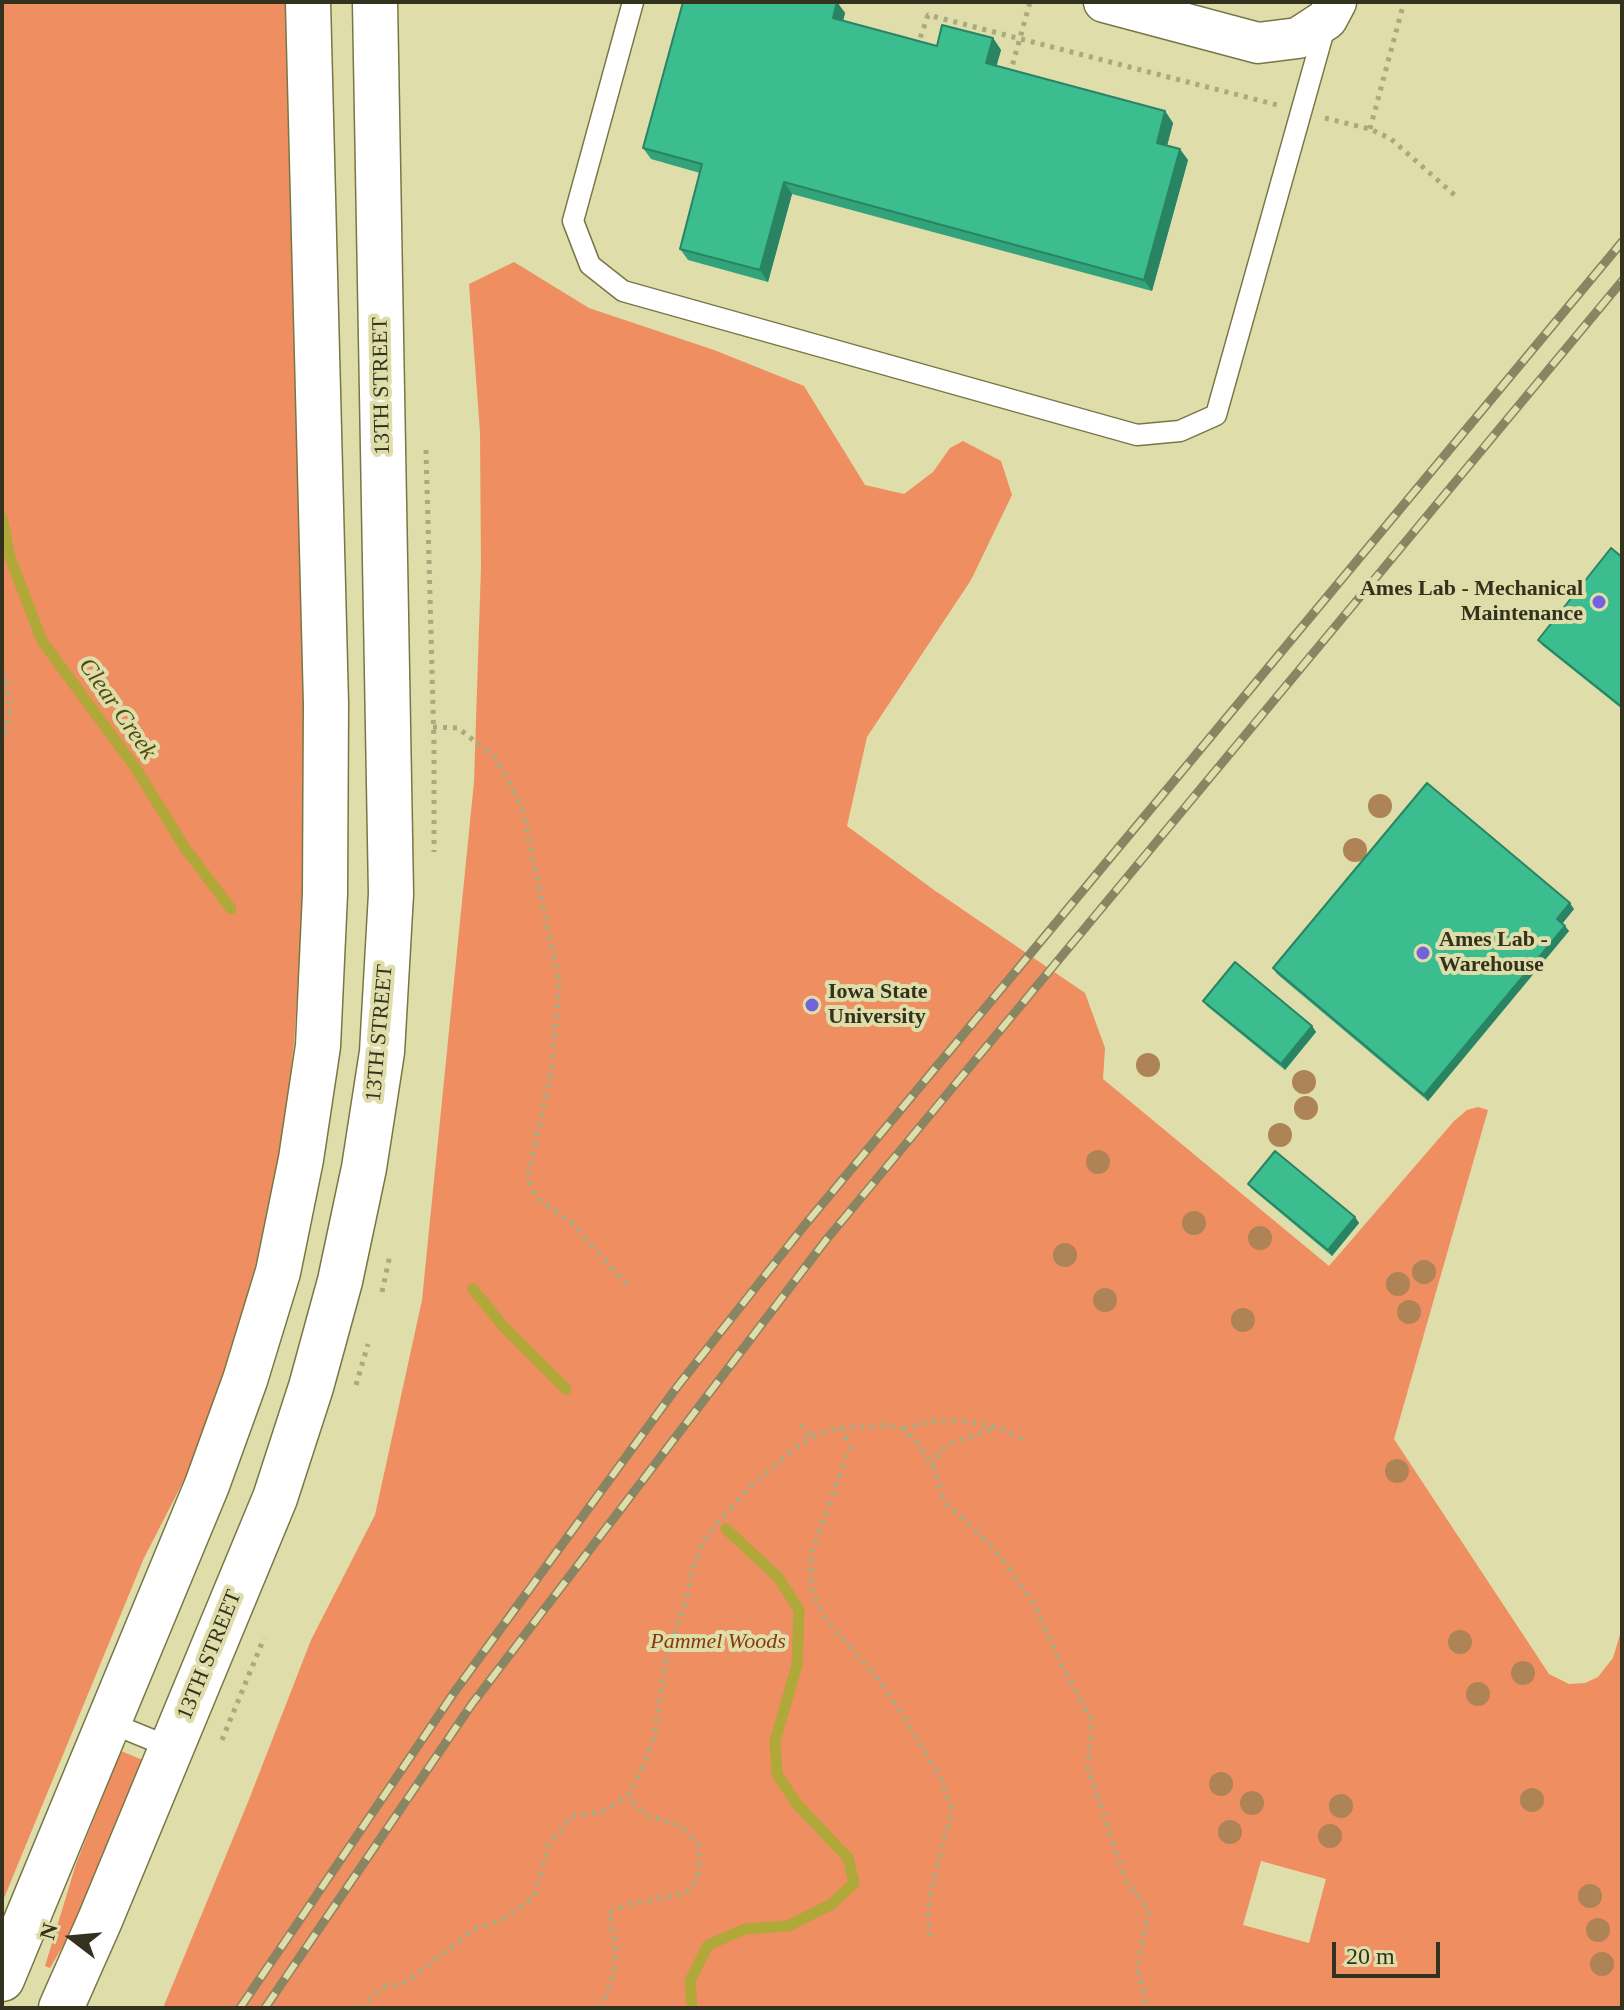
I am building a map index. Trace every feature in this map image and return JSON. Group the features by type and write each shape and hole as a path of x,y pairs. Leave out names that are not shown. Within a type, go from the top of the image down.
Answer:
{"main road":[{"path":"2,1979 207,1485 249,1367 278,1272 301,1159 318,1046 325,894 326,704 308,2"},
{"name":"13TH STREET","path":"61,2008 275,1498 311,1387 340,1281 382,1052 391,878 375,2"}],"street":[{"path":"1104,2 1258,43 1298,38 1332,10"}],"lane":[{"path":"633,2 573,221 590,265 623,291 1137,435 1180,431 1216,415 1332,10"},
{"path":"108,1722 172,1748"}],"path":[{"path":"1009,78 1030,2"},
{"path":"1370,129 1404,2"},
{"path":"917,50 928,15 1370,129 1391,139 1458,198"},
{"path":"2,672 6,677 10,714 2,742"},
{"path":"433,727 458,728 496,758 522,807 556,966 559,981 552,1068 528,1175 531,1188 538,1199 571,1222 628,1286"},
{"path":"361,2008 382,1988 406,1982 475,1929 503,1919 534,1897 549,1844 572,1816 602,1812 627,1797 654,1737 666,1657 684,1608 695,1561 707,1535 751,1486 802,1442 841,1427 887,1425 903,1429 938,1420 1000,1428 1024,1440"},
{"path":"800,1425 812,1437"},
{"path":"841,1427 850,1447 811,1555 812,1592 826,1619 879,1680 903,1715 940,1776 952,1810 928,1912 930,1937"},
{"path":"933,1467 939,1452 955,1441 1000,1428"},
{"path":"903,1429 918,1444 933,1467 944,1501 995,1549 1034,1604 1060,1662 1092,1721 1088,1768 1125,1879 1149,1910 1137,1967 1147,2008"},
{"path":"601,2008 613,1976 616,1945 608,1913 624,1905 686,1893 697,1879 700,1861 698,1843 681,1826 647,1815 627,1797"}],"green space":[{"path":"2,2 288,2 306,699 304,885 294,1043 284,1132 260,1252 236,1349 203,1443 144,1558 2,1903"},
{"name":"Pammel Woods","path":"514,262 589,308 714,350 804,386 865,485 904,494 933,472 950,448 963,441 1001,461 1012,495 971,580 867,737 847,826 934,890 1085,993 1105,1048 1103,1079 1329,1266 1454,1121 1467,1110 1478,1107 1488,1110 1394,1439 1549,1674 1569,1684 1585,1683 1598,1677 1613,1658 1622,1628 1622,2008 163,2008 311,1640 375,1515 422,1300 474,782 481,567 480,432 469,284","holes":["1261,1861 1326,1879 1309,1943 1243,1925"]},
{"path":"121,1751 145,1761 82,1913 50,1968 45,1966 76,1864"}],"building":[{"path":"683,2 837,2 833,18 937,46 942,25 993,38 986,63 1165,111 1157,143 1180,149 1144,280 784,182 760,270 680,249 702,164 643,148"},
{"name":"Ames Lab - Mechanical Maintenance","path":"1611,548 1622,557 1622,707 1538,640"},
{"name":"Ames Lab - Warehouse","path":"1427,783 1570,903 1557,919 1565,926 1424,1095 1273,968"},
{"path":"1235,962 1312,1026 1281,1064 1203,1001"},
{"path":"1275,1151 1355,1217 1328,1250 1248,1184"}],"waterway":[{"name":"Clear Creek","path":"2,518 10,557 42,641 135,767 185,848 231,909"},
{"name":"Clear Creek","path":"473,1289 502,1325 566,1389"},
{"name":"Clear Creek","path":"692,2008 690,1981 708,1945 745,1929 788,1926 832,1904 854,1883 848,1858 796,1803 777,1774 775,1741 797,1665 799,1610 778,1577 726,1529"}],"railway":[{"path":"240,2008 453,1694 677,1387 804,1226 1622,242"},
{"path":"265,2008 472,1704 826,1240 1622,281"}],"place":[{"name":"Ames Lab - Mechanical Maintenance","path":"1599,602"},
{"name":"Ames Lab - Warehouse","path":"1423,953"},
{"name":"Iowa State University","path":"812,1005"}]}
